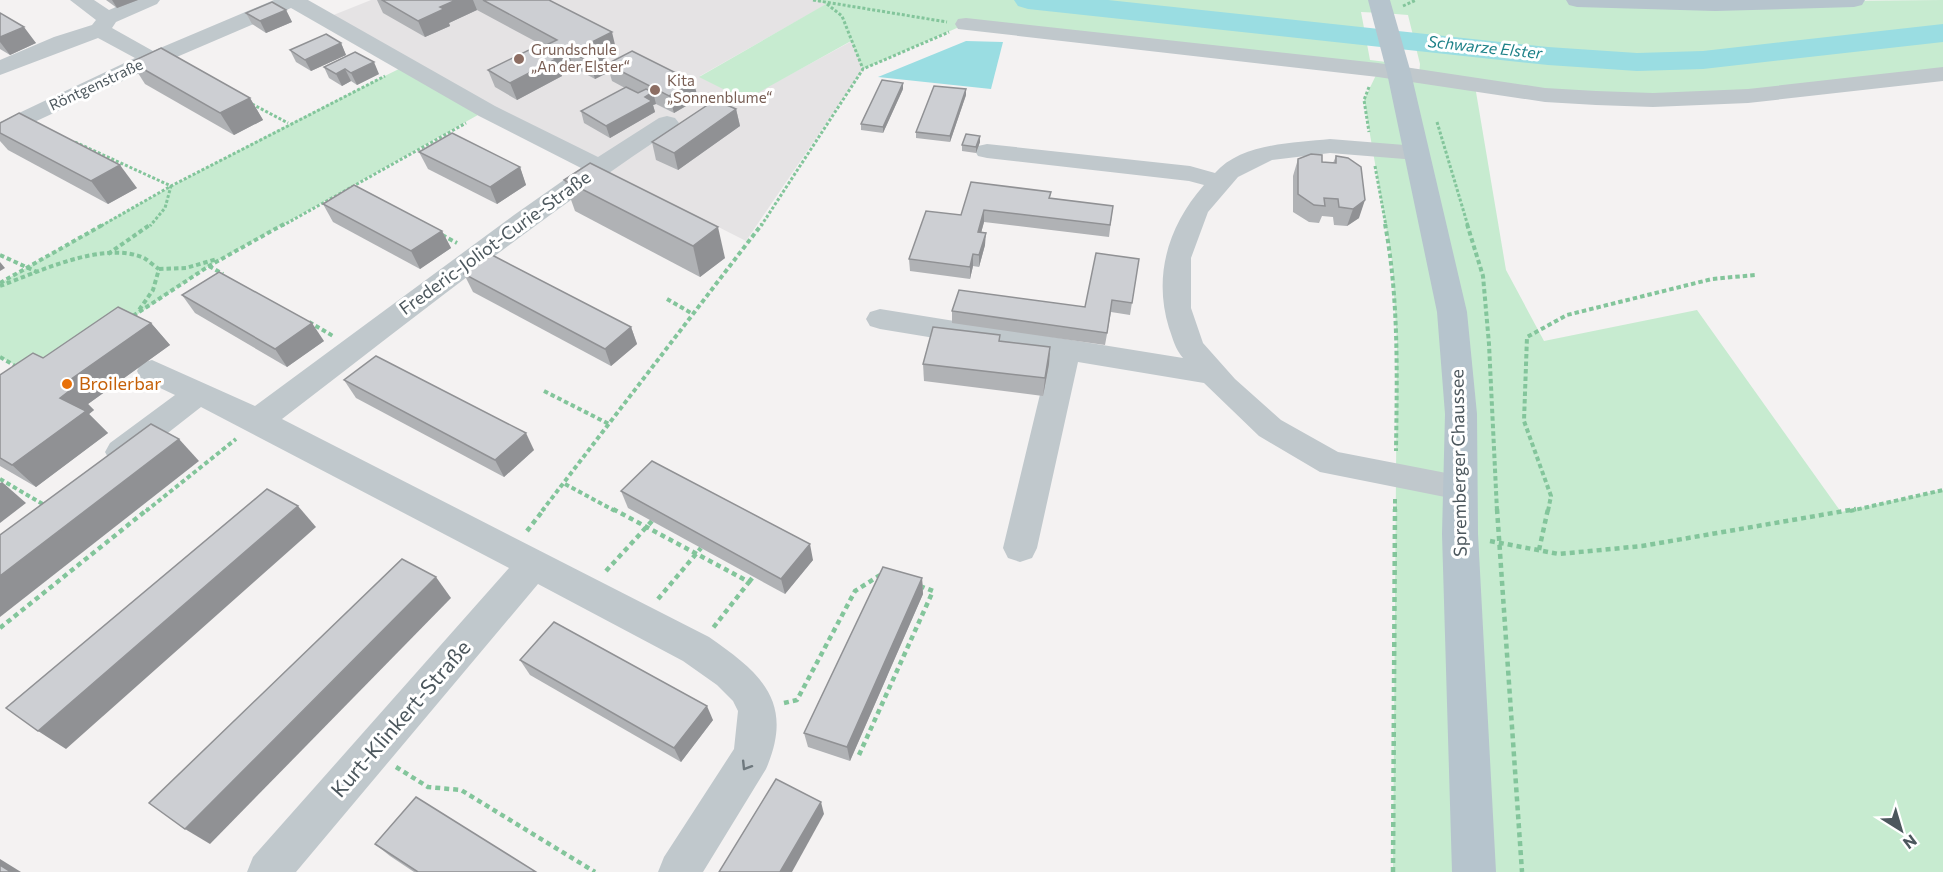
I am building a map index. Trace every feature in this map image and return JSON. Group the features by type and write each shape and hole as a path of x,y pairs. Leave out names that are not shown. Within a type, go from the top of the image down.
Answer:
{"main road":[{"path":"1577,0 1670,5 1854,0"},
{"name":"Spremberger Chaussee","path":"1381,6 1397,66 1452,312 1461,414 1460,534 1474,872"}],"street":[{"path":"80,0 104,24 152,59"},
{"path":"0,68 104,24 150,0"},
{"name":"Röntgenstraße","path":"0,131 152,59 293,0"},
{"name":"Frederic-Joliot-Curie-Straße","path":"258,421 479,254 599,167 487,111 293,0"},
{"path":"966,24 1397,66 1545,95 1653,100 1748,96 1943,74"},
{"path":"599,167 667,123"},
{"path":"1417,153 1330,146 1266,153 1229,172 1196,210 1177,258 1177,308 1190,347 1224,387 1270,428 1330,463 1460,487"},
{"path":"987,151 1190,174 1220,182"},
{"path":"880,319 1213,374"},
{"path":"1020,548 1066,350"},
{"path":"152,371 258,421 696,649 730,673 746,689 757,709 752,756 679,872"},
{"path":"95,471 200,393"},
{"name":"Kurt-Klinkert-Straße","path":"268,872 373,753 521,559"}],"path":[{"path":"813,0 966,24"},
{"path":"827,4 842,16 863,69"},
{"path":"521,559 565,484 691,313 764,221 863,69 966,24"},
{"path":"0,285 171,186 288,123 407,65"},
{"path":"249,102 288,123"},
{"path":"125,322 208,266 487,111"},
{"path":"66,138 171,186"},
{"path":"108,254 156,221 167,208 172,197 171,186"},
{"path":"350,187 360,192"},
{"path":"439,234 479,254"},
{"path":"159,269 186,268 229,254"},
{"path":"0,255 38,272"},
{"path":"0,285 91,255 135,255 152,261 159,269"},
{"path":"208,266 230,278"},
{"path":"134,315 153,290 159,269"},
{"path":"1539,550 1551,496 1524,421 1527,337 1567,315 1712,279 1755,276"},
{"path":"667,299 691,313"},
{"path":"303,319 355,348"},
{"path":"0,357 21,368"},
{"path":"544,391 609,424"},
{"path":"0,628 258,421"},
{"path":"0,479 48,507"},
{"path":"565,484 749,582"},
{"path":"1460,534 1559,554 1642,546 1822,517 1943,490"},
{"path":"586,592 652,521"},
{"path":"640,620 701,548"},
{"path":"757,709 797,700 855,591 883,571 893,575"},
{"path":"696,649 753,577"},
{"path":"859,755 933,591 913,583"},
{"path":"373,753 428,787 461,790 595,872"}],"shaded area":[{"path":"371,0 813,0 827,4 700,76 745,99 852,41 863,69 746,241 600,167 326,18"}],"green space":[{"path":"813,0 1378,0 1382,13 1361,12 1370,60 1395,63 1447,311 1470,872 1393,872 1397,343 1392,261 1364,100 1378,71 966,24 863,69 851,41 745,100 699,77 826,4"},
{"path":"1380,0 1566,0 1609,3 1943,0 1943,74 1748,96 1596,98 1419,75 1420,64 1408,15 1383,13"},
{"path":"407,65 485,111 209,266 42,379 0,357 0,283 202,170"},
{"path":"1400,74 1475,86 1506,270 1544,341 1697,310 1841,512 1943,490 1943,872 1479,872 1464,415"}],"water":[{"path":"966,41 1003,42 991,89 878,77"}],"building":[{"path":"382,0 456,0 440,7 444,9 418,21"},
{"path":"483,0 549,0 612,32 586,45 604,55 590,62 568,50 554,58 556,59 510,83 488,70 535,47 538,49 557,40"},
{"path":"272,2 286,10 260,21 246,13"},
{"path":"0,13 24,27 0,37"},
{"path":"326,34 341,43 305,60 290,50"},
{"path":"161,48 250,98 220,113 131,62"},
{"path":"632,51 694,82 669,96 607,64"},
{"path":"355,52 374,62 351,73 345,69 336,74 324,67"},
{"path":"882,80 903,83 883,127 861,124"},
{"path":"934,86 966,89 950,136 916,132"},
{"path":"626,87 638,93 646,89 653,92 645,97 652,101 606,126 581,111"},
{"path":"715,100 736,109 674,153 652,142"},
{"path":"19,113 120,165 91,181 0,133 0,123"},
{"path":"452,133 520,167 490,187 419,152"},
{"path":"966,134 980,136 976,147 962,145"},
{"path":"1311,154 1322,155 1322,162 1336,163 1336,156 1348,158 1361,167 1365,200 1353,209 1339,207 1338,199 1324,198 1325,206 1314,205 1298,194 1298,159"},
{"path":"590,163 718,227 693,246 564,180"},
{"path":"971,182 1051,192 1049,198 1113,206 1110,225 984,210 978,232 986,233 979,255 973,254 970,267 909,259 926,211 961,215"},
{"path":"354,185 442,231 411,251 323,204"},
{"path":"1096,253 1139,259 1132,303 1112,300 1107,333 952,311 959,290 1085,307"},
{"path":"492,255 631,327 605,349 464,274"},
{"path":"219,272 312,323 275,349 182,295"},
{"path":"118,307 151,323 64,384 73,388 60,398 86,411 12,465 0,458 0,375 33,353 43,358"},
{"path":"933,327 1000,335 999,341 1050,347 1045,378 923,364"},
{"path":"376,356 526,433 495,460 344,380"},
{"path":"151,424 179,439 0,576 0,535"},
{"path":"652,461 810,544 781,579 621,491"},
{"path":"267,489 298,506 38,731 6,708"},
{"path":"402,559 436,577 185,829 149,803"},
{"path":"883,567 922,578 847,747 804,733"},
{"path":"554,622 707,706 674,748 520,660"},
{"path":"776,779 821,802 780,872 719,872"},
{"path":"416,797 536,872 418,872 375,844"},
{"path":"0,865 11,872 0,872"}],"waterway":[{"name":"Schwarze Elster","path":"1028,0 1548,56 1637,62 1703,60 1943,33"}],"place":[{"name":"Grundschule „An der Elster“","path":"519,59"},
{"name":"Kita „Sonnenblume“","path":"655,90"},
{"name":"Broilerbar","path":"67,384"}]}
